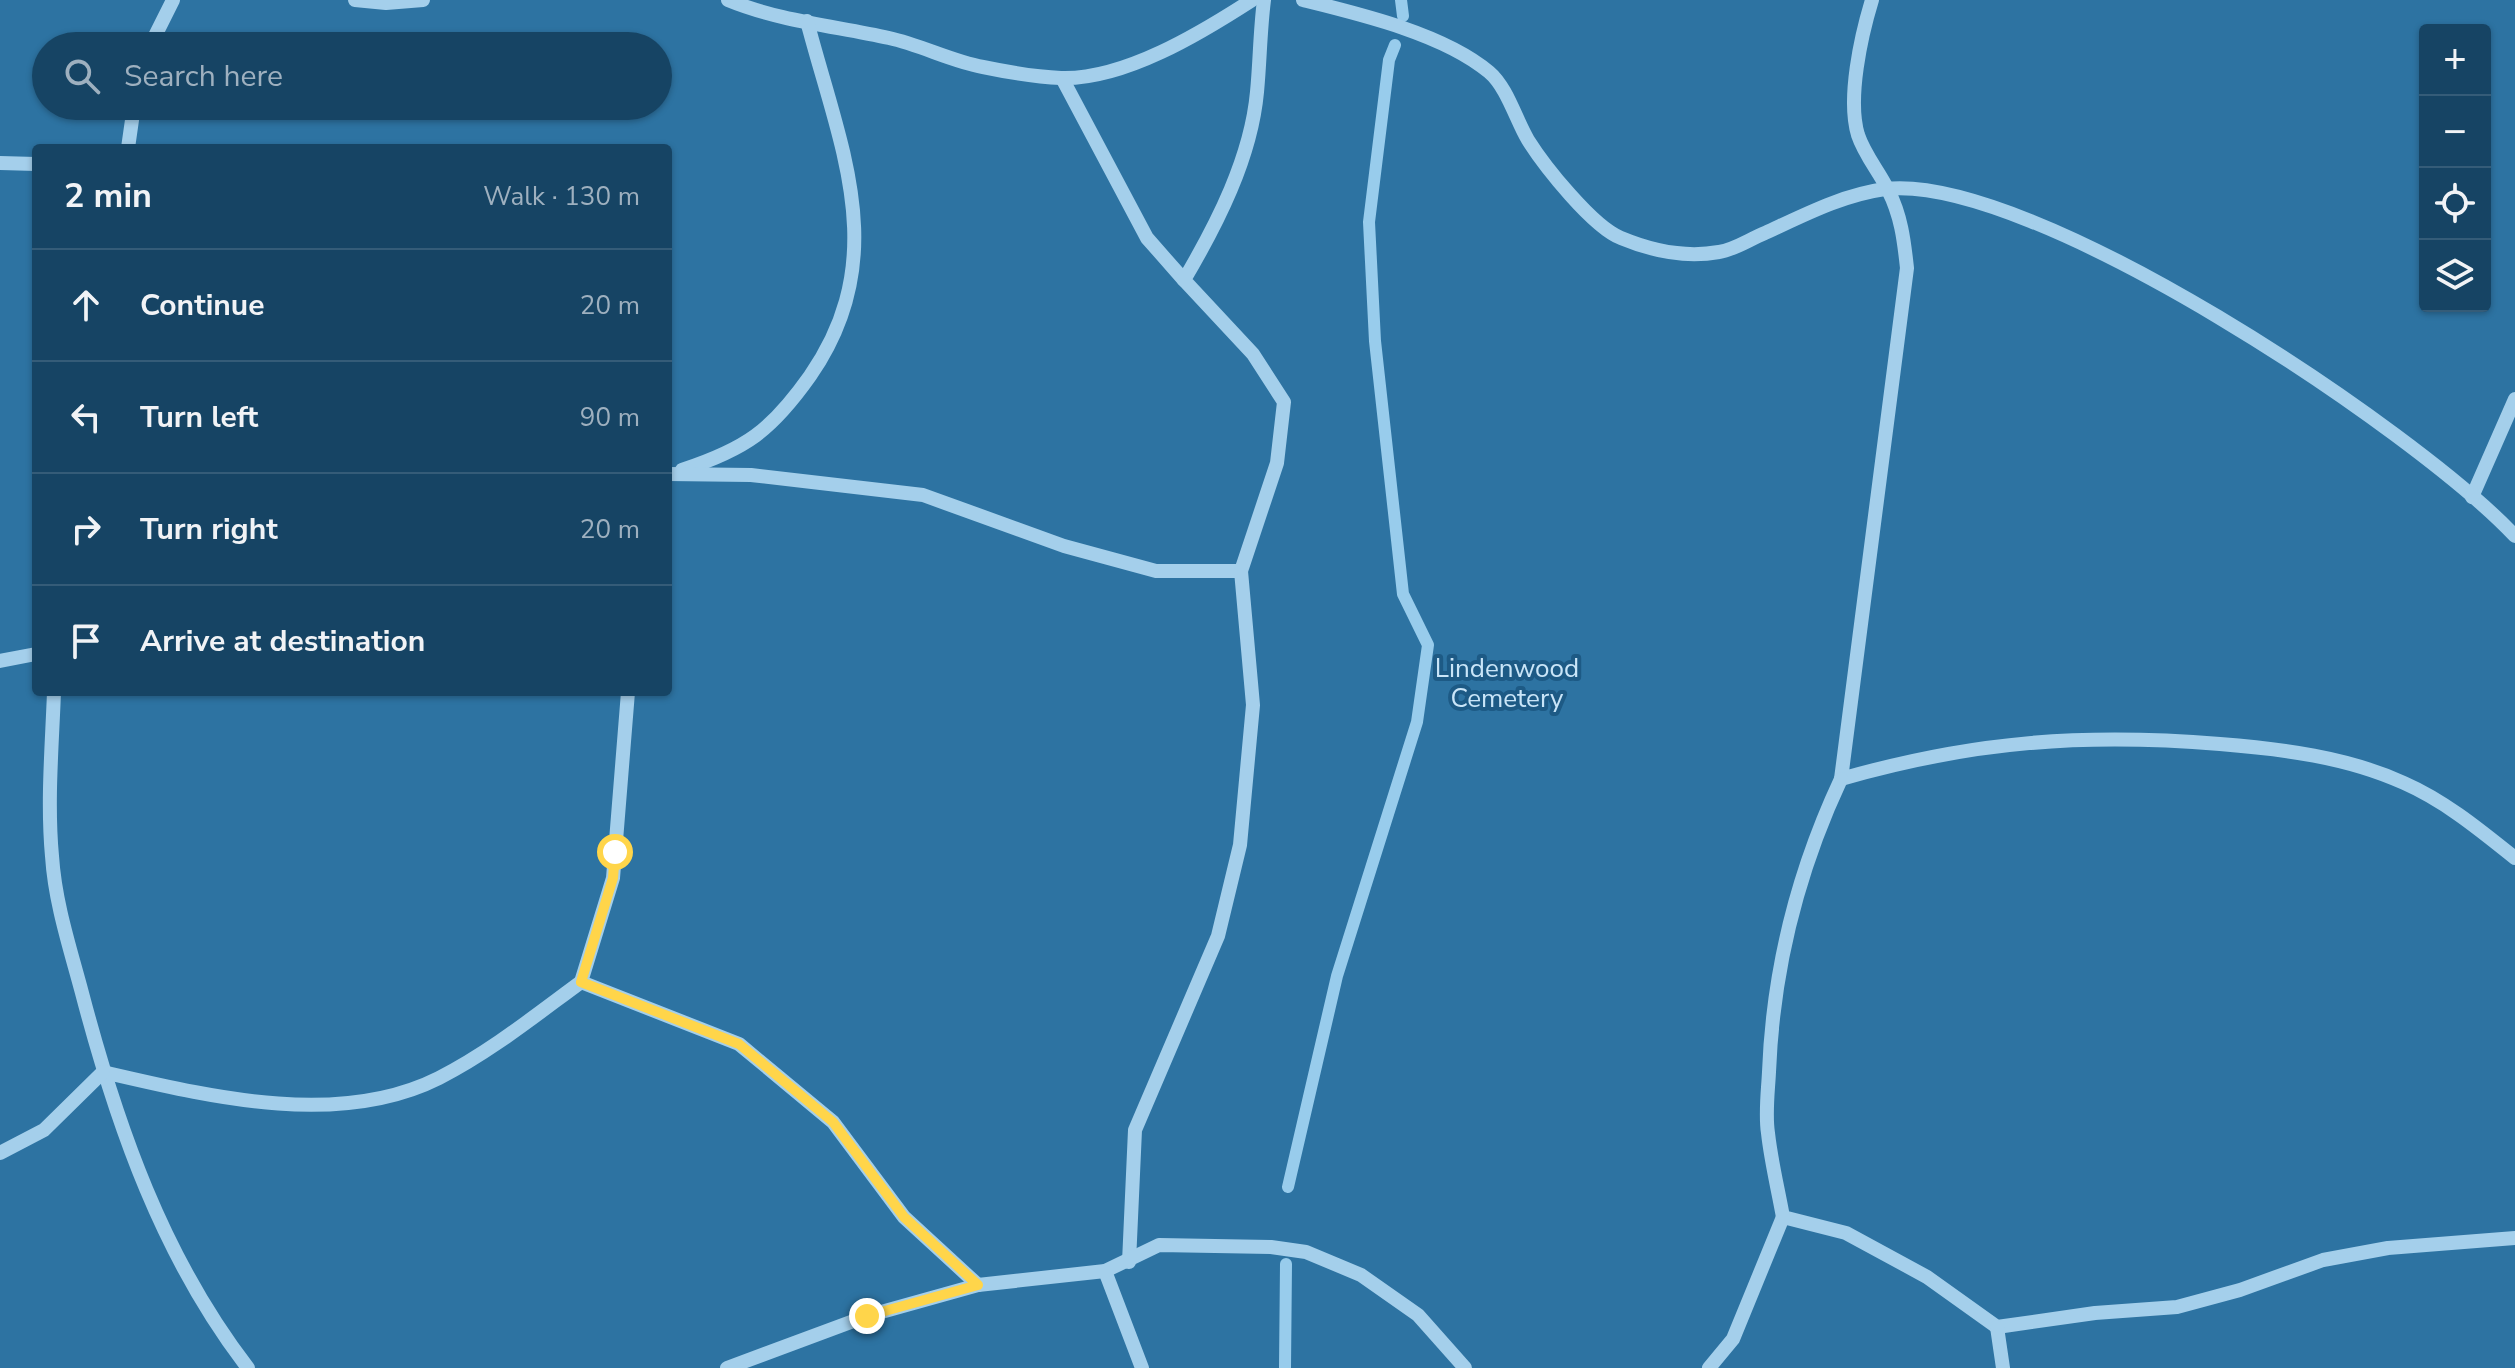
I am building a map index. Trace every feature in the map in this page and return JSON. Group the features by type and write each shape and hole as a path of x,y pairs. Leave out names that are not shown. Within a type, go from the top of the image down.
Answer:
{"lane":[{"path":"157,32 173,0"},
{"path":"355,0 386,3 423,0"},
{"path":"728,0 755,11 893,39 981,67 1062,78 1095,75 1127,65 1203,32 1252,0"},
{"path":"1184,280 1226,201 1251,126 1257,92 1257,49 1264,0"},
{"path":"1303,0 1426,38 1492,74 1530,142 1592,216 1616,237 1649,248 1682,255 1722,252 1841,198 1888,189 1926,190 1972,200 2042,226 2167,288 2322,384 2489,509 2515,536"},
{"path":"1709,1368 1733,1339 1783,1217 1767,1131 1772,1025 1784,937 1796,892 1811,842 1841,779 1907,268 1903,227 1888,189 1863,148 1855,113 1858,66 1872,0"},
{"path":"672,473 726,456 781,417 832,344 846,305 856,261 853,196 807,21"},
{"path":"1062,78 1147,238 1253,354 1284,402 1277,463 1241,571 1253,705 1240,845 1218,936 1135,1130 1129,1262"},
{"path":"129,144 132,120"},
{"path":"0,163 32,164"},
{"path":"2472,497 2515,399"},
{"path":"672,474 751,475 923,495 1064,546 1156,571 1241,571"},
{"path":"0,661 32,655"},
{"path":"54,696 51,856 61,913 103,1072 142,1182 180,1264 248,1368"},
{"path":"103,1072 185,1091 304,1106 374,1098 437,1079 501,1041 581,982 613,878 628,696"},
{"path":"1841,779 1962,749 2042,740 2130,737 2272,748 2345,762 2404,782 2455,811 2515,858"},
{"path":"581,982 739,1044 833,1122 904,1217 978,1285"},
{"path":"0,1153 44,1130 103,1072"},
{"path":"1783,1217 1846,1233 1927,1277 1997,1327 2095,1313 2177,1307 2240,1290 2323,1260 2388,1248 2515,1238"},
{"path":"727,1368 867,1316 978,1285 1105,1271 1159,1245 1271,1247 1306,1252 1361,1275 1418,1315 1465,1368"},
{"path":"1105,1271 1142,1368"},
{"path":"1997,1327 2003,1368"}],"green space":[{"name":"Lindenwood Cemetery","path":"0,0 2515,0 2515,1368 0,1368"}],"waterway":[{"path":"1401,0 1403,16"},
{"path":"1288,1187 1337,976 1417,722 1428,645 1403,594 1375,341 1369,222 1389,60 1395,45"},
{"path":"1285,1368 1286,1264"}],"route":[{"path":"615,852 613,878 581,982 739,1044 833,1122 904,1217 978,1285 867,1316"}]}
